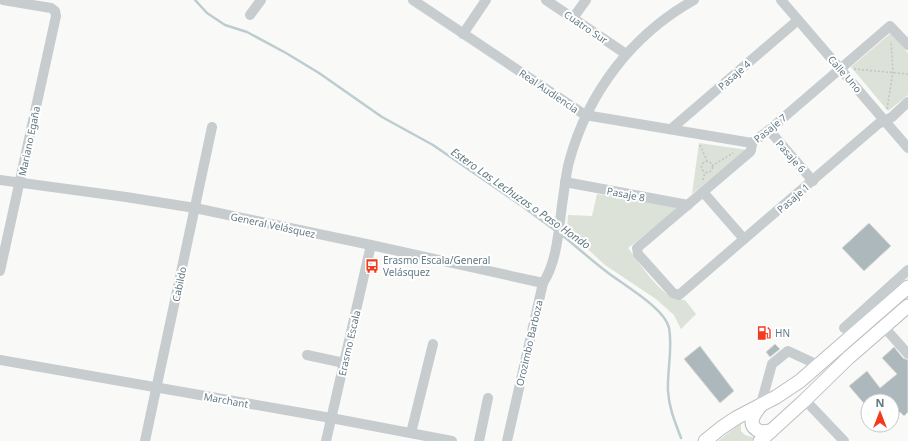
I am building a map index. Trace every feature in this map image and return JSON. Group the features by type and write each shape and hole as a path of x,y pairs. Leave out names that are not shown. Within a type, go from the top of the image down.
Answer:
{"main road":[{"path":"705,441 731,421 790,388 818,365 858,323 908,287"},
{"path":"760,441 848,358 908,306"},
{"path":"762,404 753,416 752,423 758,431 764,433 770,431"}],"street":[{"name":"Mariano Egaña","path":"0,268 56,18 55,11 48,7 3,0"},
{"path":"250,15 261,0"},
{"name":"Real Audiencia","path":"413,0 585,115 752,143"},
{"path":"463,34 486,0"},
{"name":"Cuatro Sur","path":"546,0 626,54"},
{"path":"573,18 586,0"},
{"name":"Orozimbo Barboza","path":"507,441 543,283 549,272 556,246 568,163 585,115 602,86 626,54 659,23 694,0"},
{"name":"Calle Uno","path":"781,0 908,148"},
{"name":"Pasaje 4","path":"670,129 798,20"},
{"path":"890,26 908,44"},
{"name":"Pasaje 7","path":"679,296 673,293 638,254 637,248 750,152 752,143 770,130 890,26"},
{"name":"Pasaje 1","path":"679,296 878,124 892,117 908,102"},
{"name":"Cabildo","path":"145,441 212,127"},
{"name":"Pasaje 6","path":"770,130 812,181"},
{"name":"General Velásquez","path":"0,180 126,196 195,208 543,283"},
{"name":"Pasaje 8","path":"565,182 688,205"},
{"path":"703,192 744,239"},
{"name":"Erasmo Escala","path":"326,441 371,245"},
{"path":"844,328 858,323 908,270"},
{"path":"884,327 908,354"},
{"path":"411,433 433,344"},
{"path":"762,404 772,364 788,351 818,365"},
{"path":"307,355 344,363"},
{"name":"Marchant","path":"0,360 331,418 452,441"},
{"path":"479,441 488,398"},
{"path":"805,400 844,441"}],"path":[{"path":"884,121 893,72 890,26"},
{"path":"840,68 908,74"},
{"path":"699,141 707,161 711,164 712,168 707,172 701,167 702,164 707,161"}],"shaded area":[{"path":"891,33 908,53 908,95 888,111 851,67"},
{"path":"699,143 747,150 692,194"},
{"path":"597,194 680,207 628,248 653,281 661,289 677,299 685,300 696,314 681,329 674,315 656,299 605,265 567,230 568,215 592,216"},
{"path":"741,423 741,431 745,435 755,438 751,441 718,441"}],"building":[{"path":"869,223 891,246 864,271 842,248"},
{"path":"775,344 780,349 770,357 766,352"},
{"path":"700,346 734,391 720,403 684,359"},
{"path":"894,347 903,358 908,360 908,412 904,416 900,412 900,393 860,393 860,399 849,386 867,371 880,388 897,374 882,358"}],"waterway":[{"name":"Estero Las Lechuzas o Paso Hondo","path":"195,0 207,13 225,25 247,32 286,53 319,73 382,117 433,145 556,231"},
{"name":"Estero Las Lechuzas o Paso Hondo","path":"562,235 601,267 652,305 666,320 670,336 668,383 669,397 673,415 681,438"}],"place":[{"name":"Erasmo Escala/General Velásquez","path":"372,266"},
{"name":"HN","path":"764,333"}]}
